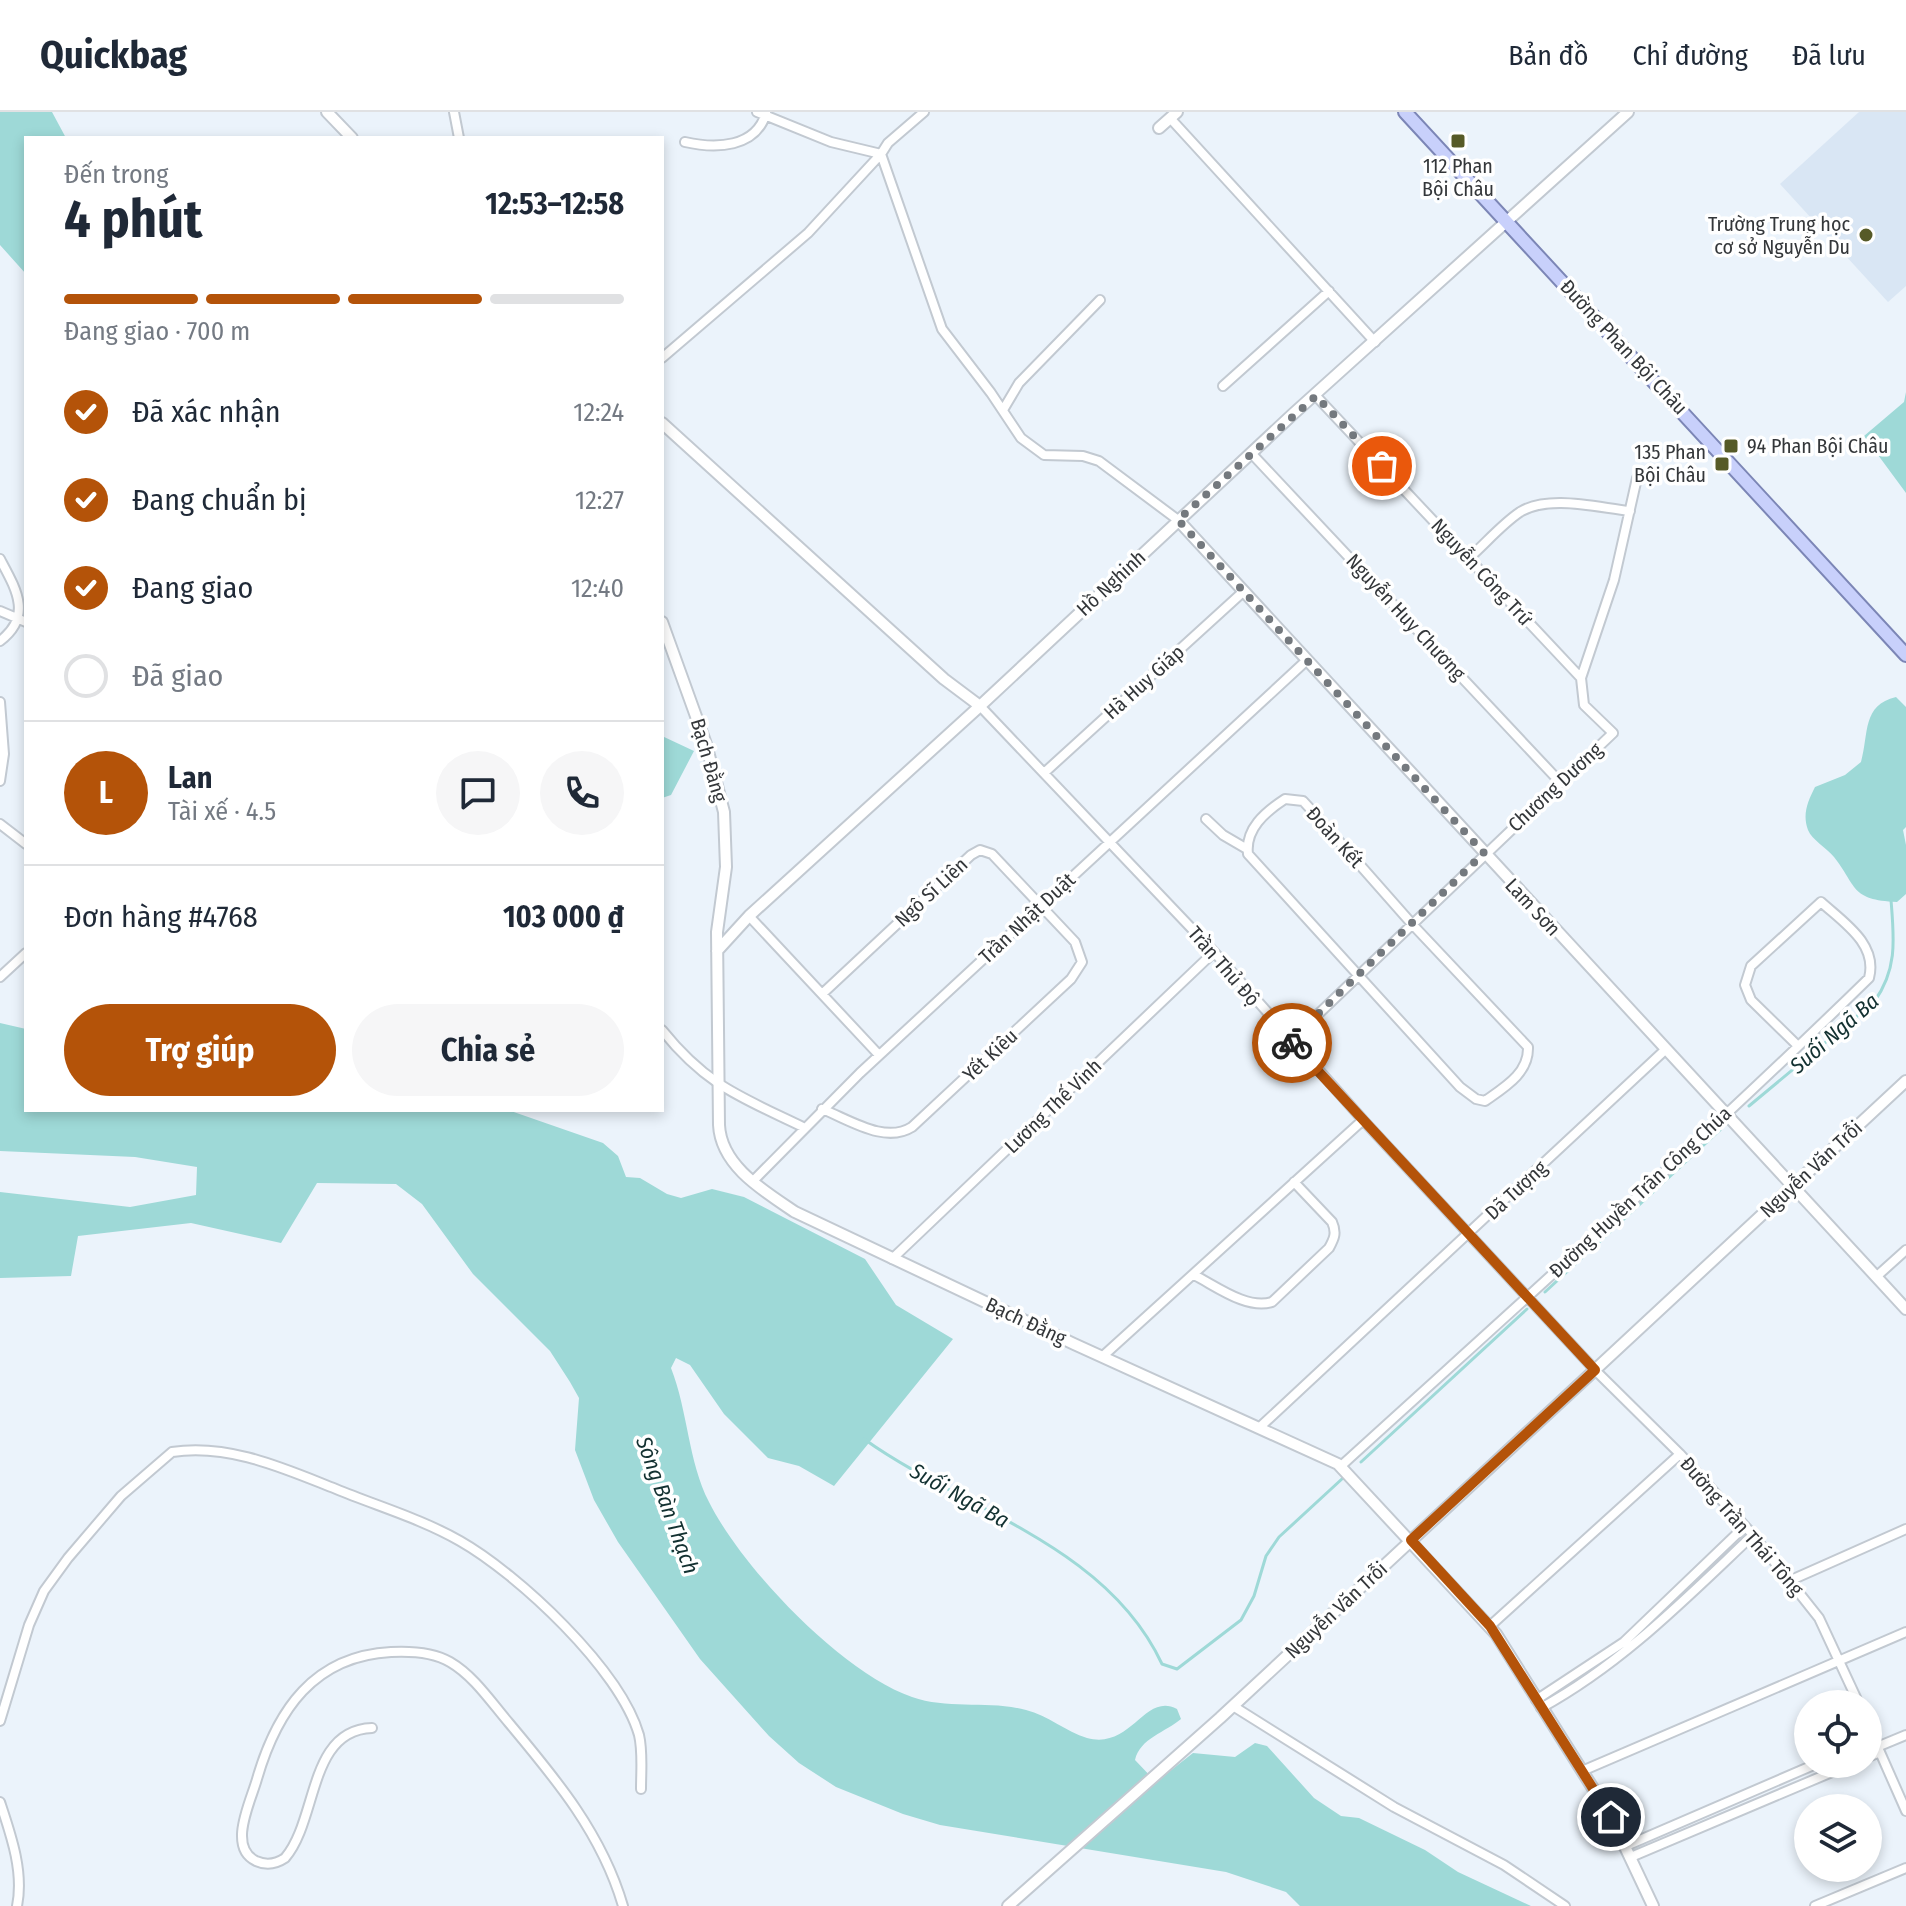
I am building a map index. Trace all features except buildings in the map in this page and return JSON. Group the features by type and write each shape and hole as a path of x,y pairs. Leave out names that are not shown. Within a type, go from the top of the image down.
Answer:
{"main road":[{"name":"Đường Phan Bội Châu","path":"1405,112 1509,221 1906,655"}],"street":[{"path":"454,112 459,136"},
{"path":"664,356 808,233 888,143 924,112"},
{"name":"Hồ Nghinh","path":"717,951 749,916 1178,520 1628,112"},
{"path":"685,142 707,147 731,144 756,132 763,113 831,142 881,154"},
{"path":"334,114 350,136"},
{"path":"1159,128 1174,115 1375,342"},
{"path":"881,154 942,329 1021,438 1036,452 1090,457 1099,461 1178,520"},
{"path":"1223,386 1329,291"},
{"path":"1003,410 1019,383 1100,300"},
{"name":"Nguyễn Công Trứ","path":"1316,396 1581,678"},
{"path":"664,425 944,679 980,706"},
{"name":"Nguyễn Huy Chương","path":"1252,454 1559,781"},
{"path":"1581,678 1614,580 1637,478"},
{"path":"1469,558 1517,514 1531,508 1553,504 1630,511"},
{"name":"Lam Sơn","path":"1178,520 1906,1309"},
{"path":"0,559 18,594 23,621"},
{"name":"Hà Huy Giáp","path":"1044,773 1244,591"},
{"path":"0,611 23,621"},
{"path":"0,641 23,621"},
{"name":"Bạch Đằng","path":"664,628 706,744 724,812 726,867 717,914 719,1125 723,1147 753,1181 795,1212 1341,1466 1490,1626 1626,1846 1653,1906"},
{"name":"Trần Nhật Duật","path":"753,1181 803,1127 879,1055 1307,660"},
{"name":"Chương Dương","path":"1290,1041 1559,781 1613,733 1584,705 1581,678"},
{"path":"0,702 4,754 0,781"},
{"name":"Trần Thủ Độ","path":"980,706 1214,952 1290,1041 1595,1370"},
{"name":"Đoàn Kết","path":"1285,799 1303,801 1412,924 1528,1047 1529,1059 1524,1070 1485,1101 1476,1099 1460,1087 1248,854 1247,849 1246,838 1275,805 1285,799"},
{"path":"1206,819 1223,835 1247,849"},
{"path":"0,824 24,842"},
{"name":"Ngô Sĩ Liên","path":"822,994 980,850 992,854 1041,906"},
{"name":"Đường Huyền Trân Công Chúa","path":"1341,1466 1527,1297 1869,978 1872,966 1867,950 1853,931 1821,902 1751,966 1745,985 1751,1000 1797,1045"},
{"name":"Yết Kiêu","path":"822,1109 886,1134 901,1134 912,1127 1078,971 1082,962 1075,942 1041,906"},
{"path":"749,916 879,1055"},
{"name":"Lương Thế Vinh","path":"892,1259 1214,952"},
{"path":"0,977 24,955"},
{"path":"664,1032 688,1062 720,1086 803,1127"},
{"name":"Dã Tượng","path":"1260,1427 1665,1050"},
{"name":"Nguyễn Văn Trỗi","path":"1008,1906 1220,1718 1906,1081"},
{"path":"1103,1356 1363,1120"},
{"path":"1194,1275 1251,1303 1263,1305 1272,1302 1329,1248 1336,1230 1294,1182"},
{"path":"1877,1276 1906,1250"},
{"name":"Đường Trần Thái Tông","path":"1595,1370 1680,1454 1753,1535 1819,1618 1852,1690"},
{"path":"0,1721 15,1665 44,1591 121,1496 172,1452 244,1456 458,1540 529,1590 594,1661 630,1714 641,1746 641,1789"},
{"path":"1490,1626 1680,1454"},
{"path":"1539,1704 1624,1642 1745,1526"},
{"path":"1789,1581 1906,1529"},
{"path":"1539,1704 1575,1690 1629,1651 1753,1535"},
{"path":"1582,1771 1906,1632"},
{"path":"372,1728 350,1731 340,1738 329,1753 309,1808 285,1858 263,1864 248,1855 242,1833 261,1766 277,1727 299,1693 330,1669 355,1657 386,1652 423,1653 443,1658 463,1672 552,1773 592,1834 623,1906"},
{"path":"1233,1706 1394,1807 1504,1865 1565,1906"},
{"path":"1882,1743 1906,1735"},
{"path":"1882,1760 1906,1811"},
{"path":"1626,1846 1794,1773"},
{"path":"1631,1857 1818,1778"},
{"path":"0,1802 13,1841 19,1880 17,1906"},
{"path":"1815,1906 1906,1868"}],"shaded area":[{"name":"Trường Trung học cơ sở Nguyễn Du","path":"1859,112 1906,112 1906,286 1888,302 1780,184"}],"water":[{"path":"0,112 52,112 65,136 24,136 24,272 0,245"},
{"path":"1906,392 1906,493 1864,436 1904,402"},
{"path":"1896,697 1906,707 1906,827 1903,830 1906,894 1897,902 1871,898 1856,890 1834,857 1810,834 1806,824 1808,803 1815,787 1845,775 1861,762 1872,713 1877,706"},
{"path":"664,737 694,751 671,795 664,797"},
{"name":"Sông Bàn Thạch","path":"0,1023 24,1029 24,1112 514,1112 603,1143 618,1156 626,1177 640,1178 667,1194 681,1198 712,1189 744,1197 865,1259 896,1305 953,1339 834,1486 799,1466 768,1458 724,1414 690,1365 676,1358 671,1368 697,1470 709,1502 724,1528 769,1586 826,1642 855,1666 912,1697 1026,1710 1087,1738 1102,1740 1115,1736 1155,1708 1166,1706 1177,1709 1181,1719 1142,1746 1135,1760 1156,1782 1193,1753 1235,1757 1255,1743 1267,1746 1314,1798 1341,1816 1359,1818 1425,1850 1458,1872 1531,1906 1300,1906 1286,1892 1226,1872 940,1825 836,1787 799,1763 769,1736 700,1659 618,1542 594,1500 575,1450 579,1398 570,1382 550,1351 473,1274 422,1204 396,1184 317,1183 281,1243 191,1223 78,1236 71,1276 0,1278 0,1192 130,1207 196,1195 197,1167 135,1157 0,1151"}],"waterway":[{"name":"Suối Ngã Ba","path":"1749,1106 1874,1002 1891,965 1891,900"},
{"name":"Suối Ngã Ba","path":"1545,1292 1720,1130"},
{"name":"Suối Ngã Ba","path":"1361,1462 1527,1309"},
{"name":"Suối Ngã Ba","path":"864,1439 1069,1559 1106,1588 1137,1623 1162,1664 1177,1669 1241,1620 1254,1596 1266,1556 1279,1537 1343,1478"}],"way so far":[{"path":"1292,1043 1290,1041 1484,853 1178,520 1316,396 1382,466"}],"place":[{"name":"112 Phan Bội Châu","path":"1458,141"},
{"name":"Trường Trung học cơ sở Nguyễn Du","path":"1866,235"},
{"name":"94 Phan Bội Châu","path":"1731,446"},
{"name":"135 Phan Bội Châu","path":"1722,464"}],"route":[{"path":"1292,1043 1595,1370 1411,1540 1496,1634 1611,1817"}]}
